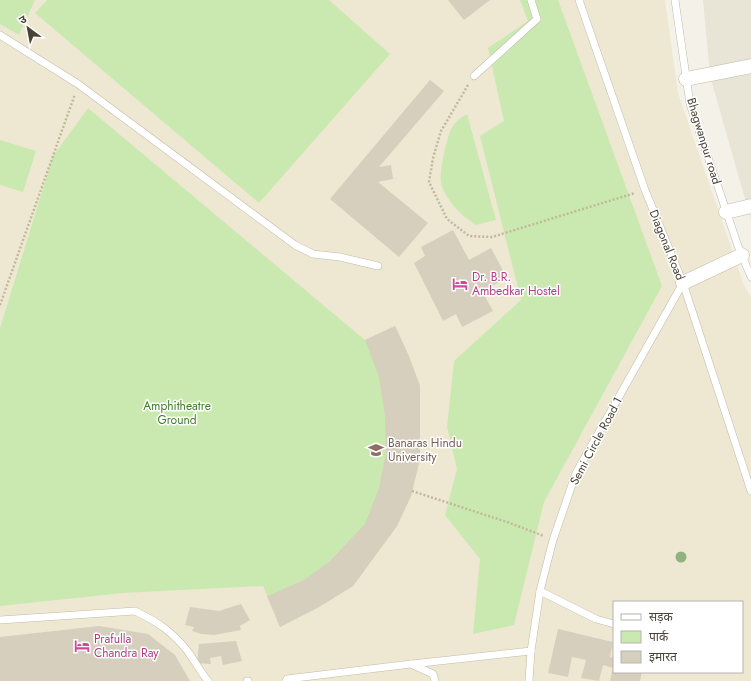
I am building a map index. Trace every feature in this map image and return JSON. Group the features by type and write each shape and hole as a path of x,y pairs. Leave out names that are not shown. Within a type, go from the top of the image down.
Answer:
{"street":[{"path":"686,79 751,66"},
{"path":"726,212 751,206"},
{"path":"683,283 742,255"}],"lane":[{"path":"474,76 537,19 531,0"},
{"name":"Diagonal Road","path":"579,0 645,190 683,283 751,491"},
{"name":"Bhagwanpur road","path":"675,0 690,104 726,212 751,277"},
{"path":"0,35 78,84 295,245 313,254 340,257 378,266"},
{"name":"Semi Circle Road 1","path":"529,681 531,651 540,592 553,540 576,473 683,283"},
{"path":"540,592 596,620 613,624"},
{"path":"0,620 135,611 154,620 173,635 189,653 208,681"},
{"path":"286,681 287,679 531,651"},
{"path":"411,664 433,674 435,681"}],"path":[{"path":"474,76 441,131 433,158 429,182 447,219 469,236 492,237 645,190"},
{"path":"0,305 78,84"},
{"path":"412,492 507,522 553,540"}],"shaded area":[{"name":"Banaras Hindu University","path":"0,0 665,0 678,93 744,285 751,297 751,681 0,681"},
{"path":"703,0 751,0 751,220 710,76"}],"green space":[{"path":"0,0 35,0 19,35 0,24"},
{"path":"47,0 329,0 390,54 259,203 35,13"},
{"path":"520,0 558,0 662,286 544,502 514,625 473,634 480,559 445,515 457,469 447,427 454,361 521,300 480,136 504,121 488,48 528,21"},
{"name":"Amphitheatre Ground","path":"88,108 365,340 395,326 408,354 420,386 420,459 411,496 397,526 353,586 319,607 280,627 263,586 123,593 0,606 0,328 53,156"},
{"path":"467,114 496,220 476,225 465,217 450,201 441,183 442,163 451,130 456,122"},
{"path":"0,140 36,151 23,192 0,185"}],"building":[{"path":"448,0 490,0 464,20"},
{"path":"430,80 444,91 379,167 391,165 393,179 378,182 428,223 399,257 330,199"},
{"name":"Dr. B.R. Ambedkar Hostel","path":"453,230 469,260 491,248 507,278 482,291 493,311 462,327 456,314 443,321 414,263 425,256 421,247"},
{"path":"395,326 408,354 420,386 420,459 411,496 397,526 353,586 319,607 280,627 267,596 304,580 329,562 365,524 379,488 386,453 385,416 379,377 365,340"},
{"path":"241,604 250,620 240,626 241,630 214,635 201,634 192,631 194,627 185,625 190,607 219,611"},
{"name":"Prafulla Chandra Ray","path":"99,626 148,634 175,655 190,681 0,681 0,637"},
{"path":"558,629 613,642 610,657 612,658 613,655 613,668 603,665 599,681 581,678 586,660 572,657 568,677 548,673"},
{"path":"236,641 242,661 223,665 221,656 210,658 211,664 197,663 199,644"},
{"path":"613,668 613,673 642,673 640,681 610,681"}],"place":[{"name":"Dr. B.R. Ambedkar Hostel","path":"460,284"},
{"name":"Banaras Hindu University","path":"376,450"},
{"name":"Prafulla Chandra Ray","path":"82,646"}]}
